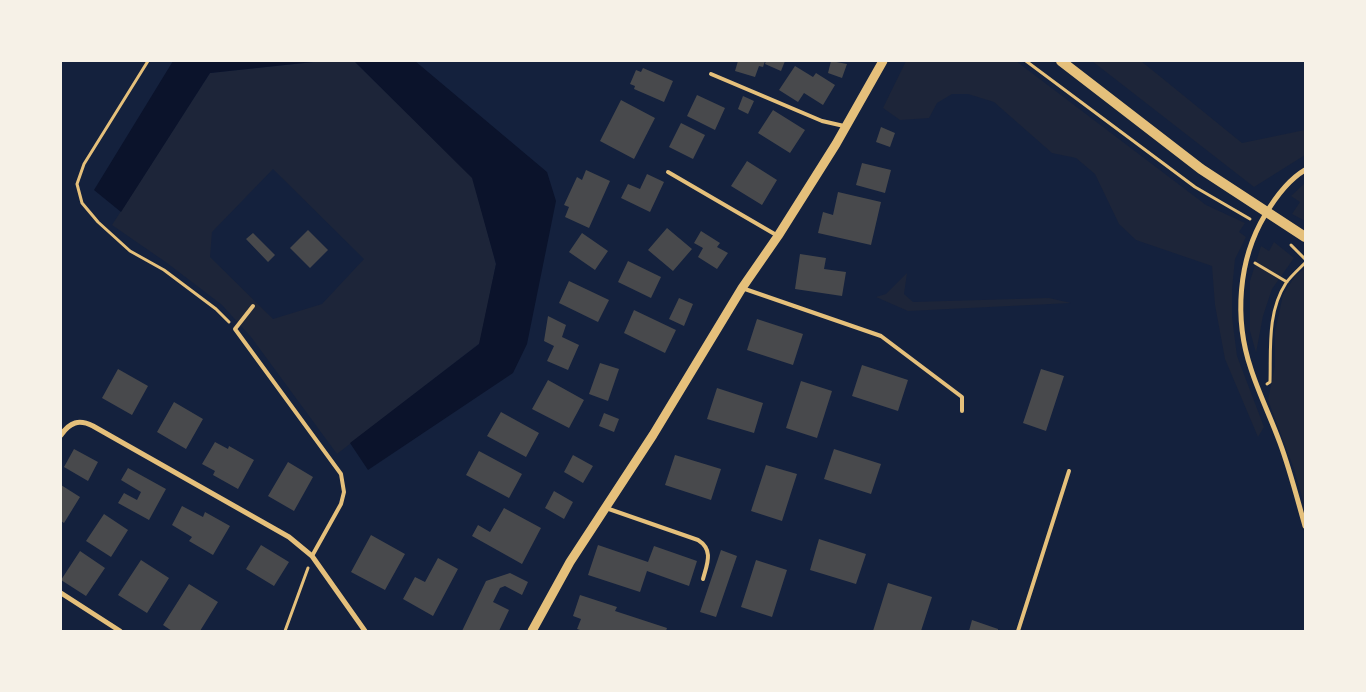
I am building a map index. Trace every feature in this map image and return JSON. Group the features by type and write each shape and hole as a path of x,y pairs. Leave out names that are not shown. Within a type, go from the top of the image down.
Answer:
{"main road":[{"path":"1062,61 1201,169 1305,237"}],"street":[{"path":"532,631 570,562 653,435 742,288 778,236 846,127 883,61"},
{"path":"1305,170 1282,190 1261,222 1252,241 1242,279 1241,313 1242,332 1250,368 1280,443 1305,526"},
{"path":"61,435 67,426 75,422 85,422 282,533 312,556 365,631"},
{"path":"61,593 120,631"}],"lane":[{"path":"711,74 822,121 846,127"},
{"path":"668,172 778,236"},
{"path":"742,288 881,336 962,396 962,412"},
{"path":"253,306 235,330 341,474 344,492 341,504 312,556"},
{"path":"1018,631 1070,471"},
{"path":"604,508 704,543 708,551 708,560 703,580"}],"path":[{"path":"148,61 84,164 77,184 82,203 98,222 130,251 164,270 216,309 235,330"},
{"path":"1026,61 1195,187 1253,221"},
{"path":"1260,392 1270,382 1273,318 1278,299 1287,282 1305,261 1285,241"},
{"path":"1247,258 1287,282"},
{"path":"285,631 312,556"}],"shaded area":[{"path":"173,61 322,61 210,73 121,212 94,190"},
{"path":"324,61 354,61 473,178 496,264 480,343 337,454 251,337 222,305 167,263 112,225 210,73","holes":["273,169 364,259 322,304 273,319 210,257 212,232"]},
{"path":"354,61 415,61 547,172 556,201 527,344 513,373 368,470 350,443 479,344 496,264 472,178"},
{"path":"906,61 1016,61 1206,205 1245,223 1239,232 1246,237 1235,259 1232,317 1237,356 1264,427 1258,437 1225,359 1215,305 1212,266 1136,240 1119,224 1095,174 1076,158 1052,153 994,102 968,94 952,94 937,103 929,118 900,120 883,108"},
{"path":"1092,61 1141,61 1242,143 1305,130 1305,155 1254,187"},
{"path":"1305,183 1305,221 1292,214 1300,202 1291,196"},
{"path":"1274,242 1294,258 1272,289 1263,316 1256,353 1250,331 1250,281 1261,246 1269,251"},
{"path":"1305,268 1305,507 1294,469 1268,400 1275,366 1275,332 1283,295 1295,276"},
{"path":"907,273 904,294 913,302 1049,298 1071,303 908,311 876,297 886,294"}],"building":[{"path":"738,61 765,61 763,67 759,66 755,77 735,71"},
{"path":"766,61 785,61 781,71 765,64"},
{"path":"831,61 847,64 842,78 828,73"},
{"path":"795,66 813,77 816,73 835,85 823,105 804,93 798,102 779,90"},
{"path":"643,68 673,81 664,102 634,89 635,86 630,84 636,70 641,72"},
{"path":"697,95 725,108 715,130 687,116"},
{"path":"743,96 754,101 748,114 738,109"},
{"path":"621,100 655,118 634,159 600,141"},
{"path":"773,110 805,130 790,153 758,133"},
{"path":"681,123 705,135 693,159 669,147"},
{"path":"881,127 895,133 890,147 876,142"},
{"path":"747,161 777,180 762,205 731,186"},
{"path":"862,163 891,170 885,193 856,185"},
{"path":"586,170 610,181 589,228 565,217 569,207 564,205 577,177 582,180"},
{"path":"647,174 664,182 650,212 621,198 628,184 640,189"},
{"path":"838,192 881,202 871,245 818,233 823,212 833,215"},
{"path":"667,228 692,249 673,271 648,250"},
{"path":"308,230 328,250 310,268 290,248"},
{"path":"701,231 720,243 717,247 728,253 717,269 698,257 703,248 694,243"},
{"path":"253,233 275,255 268,262 246,239"},
{"path":"582,233 608,251 595,270 569,252"},
{"path":"800,254 826,258 824,269 846,272 842,296 795,289"},
{"path":"628,261 661,277 651,298 618,282"},
{"path":"569,281 609,300 598,322 559,303"},
{"path":"679,298 693,304 684,326 669,319"},
{"path":"634,310 676,330 665,353 624,333"},
{"path":"548,316 566,325 562,337 579,345 568,370 547,361 554,346 544,341"},
{"path":"757,319 803,334 793,365 747,350"},
{"path":"600,363 619,369 608,401 589,394"},
{"path":"862,365 908,380 898,411 852,396"},
{"path":"118,369 148,386 132,415 102,398"},
{"path":"1041,369 1064,376 1046,431 1023,423"},
{"path":"548,380 584,400 569,428 532,409"},
{"path":"801,381 832,391 817,438 786,428"},
{"path":"717,388 763,403 754,433 707,419"},
{"path":"174,402 203,419 186,449 157,432"},
{"path":"501,412 539,433 526,457 487,436"},
{"path":"604,413 619,419 614,432 599,426"},
{"path":"215,442 228,449 229,446 254,460 238,489 213,475 215,471 202,464"},
{"path":"74,449 98,462 88,481 64,467"},
{"path":"834,449 881,464 871,494 824,479"},
{"path":"479,451 522,474 509,498 466,475"},
{"path":"573,455 593,466 583,483 564,472"},
{"path":"675,455 721,469 711,500 665,485"},
{"path":"288,462 313,477 294,511 268,496"},
{"path":"766,465 797,474 782,521 751,511"},
{"path":"128,468 166,489 149,520 118,503 124,493 137,500 141,492 121,480"},
{"path":"61,485 80,497 64,523 61,521"},
{"path":"554,491 573,502 564,519 545,508"},
{"path":"182,506 203,517 205,512 230,526 213,555 189,541 192,537 172,525"},
{"path":"504,508 541,528 522,564 472,536 478,525 490,532"},
{"path":"104,514 128,530 111,557 86,541"},
{"path":"371,535 405,554 385,590 351,572"},
{"path":"819,539 866,554 856,584 810,570"},
{"path":"261,545 289,562 274,586 246,569"},
{"path":"598,545 648,562 654,546 697,561 689,586 647,571 640,592 588,575"},
{"path":"721,550 737,556 716,617 700,612"},
{"path":"80,551 105,568 86,596 61,580"},
{"path":"438,558 458,569 433,616 403,599 415,577 425,582"},
{"path":"141,560 169,578 147,613 118,595"},
{"path":"756,560 787,570 772,617 741,607"},
{"path":"510,573 528,582 522,595 505,586 500,588 493,602 509,610 499,631 462,631 486,581"},
{"path":"888,583 932,597 921,631 873,631"},
{"path":"189,584 218,602 200,631 172,631 163,625"},
{"path":"580,595 617,607 615,611 667,628 666,631 583,631 577,629 581,619 573,616"},
{"path":"972,620 998,629 998,631 969,631"}]}
